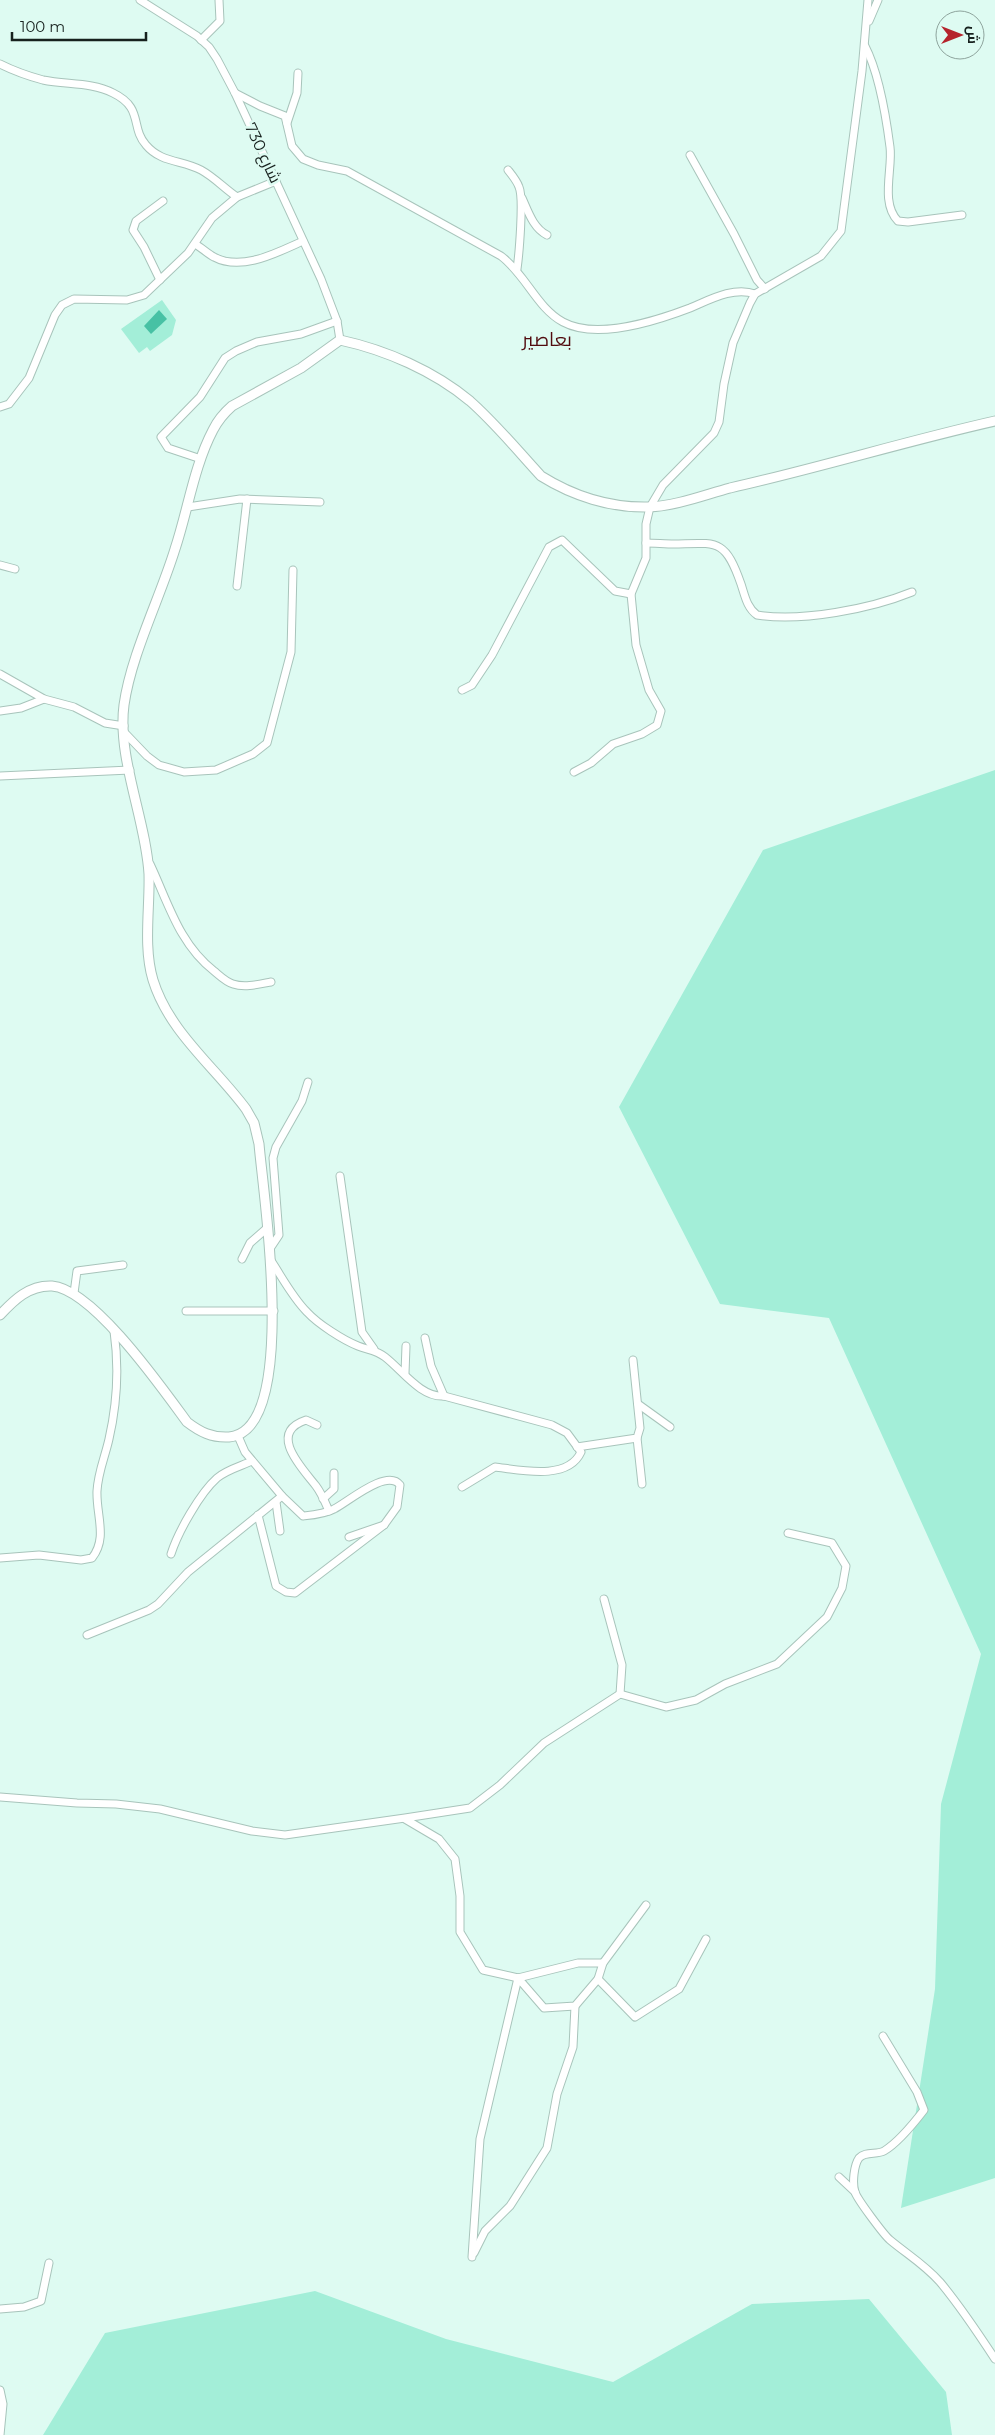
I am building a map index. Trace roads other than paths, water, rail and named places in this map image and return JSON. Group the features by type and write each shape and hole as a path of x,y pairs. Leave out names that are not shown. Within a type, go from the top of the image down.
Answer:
{"street":[{"name":"شارع 730","path":"140,0 201,40 217,59 235,93 303,241 337,321 340,340"},
{"path":"201,40 220,21 219,0"},
{"path":"574,772 591,763 613,744 657,725 661,711 646,682 636,646 631,594 646,558 646,524 650,507 662,485 714,433 719,422 724,384 733,343 756,294 821,256 841,231 868,0"},
{"path":"866,28 878,0"},
{"path":"864,44 873,68 887,128 891,159 888,187 894,216 898,221 908,222 962,215"},
{"path":"0,64 43,80 87,84 116,94 129,103 135,113 145,145 155,154 169,161 201,171 237,198"},
{"path":"287,124 297,93 298,73"},
{"path":"235,93 281,114 287,124 292,146 303,159 318,165 347,171 501,256 517,269 553,315 564,322 588,330 610,329 659,317 735,292 756,294"},
{"path":"690,155 757,280 765,288"},
{"path":"508,170 519,186 533,221 540,231 547,235"},
{"path":"0,407 9,404 29,378 55,315 62,304 74,299 134,299 144,294 196,244 212,218 237,198 276,180"},
{"path":"517,269 520,245 521,195"},
{"path":"160,280 144,247 133,230 136,221 163,201"},
{"path":"196,244 219,259 242,261 260,258 303,241"},
{"path":"201,459 168,448 161,437 200,397 225,358 247,345 301,334 337,321"},
{"path":"0,1315 13,1301 30,1290 52,1286 74,1293 104,1318 187,1422 207,1434 220,1437 238,1436 255,1420 262,1408 270,1363 274,1311 259,1144 254,1123 238,1099 183,1035 158,994 152,978 148,954 148,859 130,770 124,729 124,706 129,681 188,507 201,459 214,428 223,414 232,406 308,364 340,340 377,350 442,380 471,402 541,476 555,485 607,505 650,507 760,482 860,454 995,421"},
{"path":"188,507 247,499 320,502"},
{"path":"237,586 247,499"},
{"path":"462,690 472,686 492,655 549,547 556,542 562,540 615,591 631,594"},
{"path":"646,543 702,542 723,550 736,569 748,606 757,615 796,617 868,607 912,592"},
{"path":"0,565 15,569"},
{"path":"0,674 44,699 74,707 105,723 124,729 147,756 159,765 184,772 216,770 232,765 253,754 267,743 291,652 293,570"},
{"path":"0,711 21,708 44,699"},
{"path":"0,776 130,770"},
{"path":"148,859 180,930 194,952 208,967 233,984 255,985 271,982"},
{"path":"269,1253 279,1235 273,1158 276,1147 302,1101 308,1082"},
{"path":"340,1176 362,1332 374,1350 405,1373 425,1392 435,1397 444,1396 552,1425 567,1433 581,1452 572,1465 532,1472 495,1466 462,1487"},
{"path":"242,1258 250,1244 266,1229"},
{"path":"269,1253 306,1312 359,1347 374,1350"},
{"path":"74,1293 77,1271 123,1265"},
{"path":"186,1311 274,1311"},
{"path":"0,1558 39,1555 81,1560 92,1558 98,1550 101,1542 101,1530 97,1506 98,1480 109,1439 115,1394 117,1350 114,1331"},
{"path":"426,1338 431,1366 444,1396"},
{"path":"405,1373 406,1346"},
{"path":"633,1360 640,1428 637,1438 642,1484"},
{"path":"638,1404 670,1428"},
{"path":"317,1425 306,1420 297,1423 290,1431 288,1442 300,1468 317,1487 328,1511"},
{"path":"238,1436 245,1452 252,1461 282,1496 303,1516 328,1511 373,1485 386,1480 394,1480 400,1485 400,1495 394,1512 384,1525 295,1592 286,1592 276,1586 258,1515"},
{"path":"578,1447 637,1438"},
{"path":"171,1554 180,1530 206,1490 218,1476 252,1461"},
{"path":"324,1499 334,1489 334,1473"},
{"path":"87,1636 158,1604 188,1572 282,1496"},
{"path":"276,1502 280,1532"},
{"path":"349,1537 384,1525"},
{"path":"0,1797 116,1804 160,1809 252,1831 286,1835 470,1808 500,1785 544,1743 620,1694 666,1707 696,1700 725,1684 777,1664 827,1617 842,1588 846,1566 832,1543 788,1533"},
{"path":"604,1599 622,1665 620,1694"},
{"path":"405,1818 439,1838 456,1859 460,1896 460,1932 482,1970 518,1978 578,1963 603,1963"},
{"path":"518,1978 480,2138 472,2257 485,2231 510,2206 547,2148 557,2094 573,2048 575,2006 598,1980 603,1963 646,1905"},
{"path":"598,1980 635,2017 679,1989 706,1939"},
{"path":"518,1978 544,2008 575,2006"},
{"path":"855,2193 854,2182 858,2159 863,2155 884,2150 924,2110 917,2092 884,2036"},
{"path":"839,2177 855,2193 874,2217 879,2228 890,2240 921,2262 940,2282 964,2312 995,2359"},
{"path":"0,2309 24,2307 41,2302 49,2263"},
{"path":"0,2390 2,2404 0,2435"}],"district":[{"name":"بعاصير","path":"547,339"}]}
